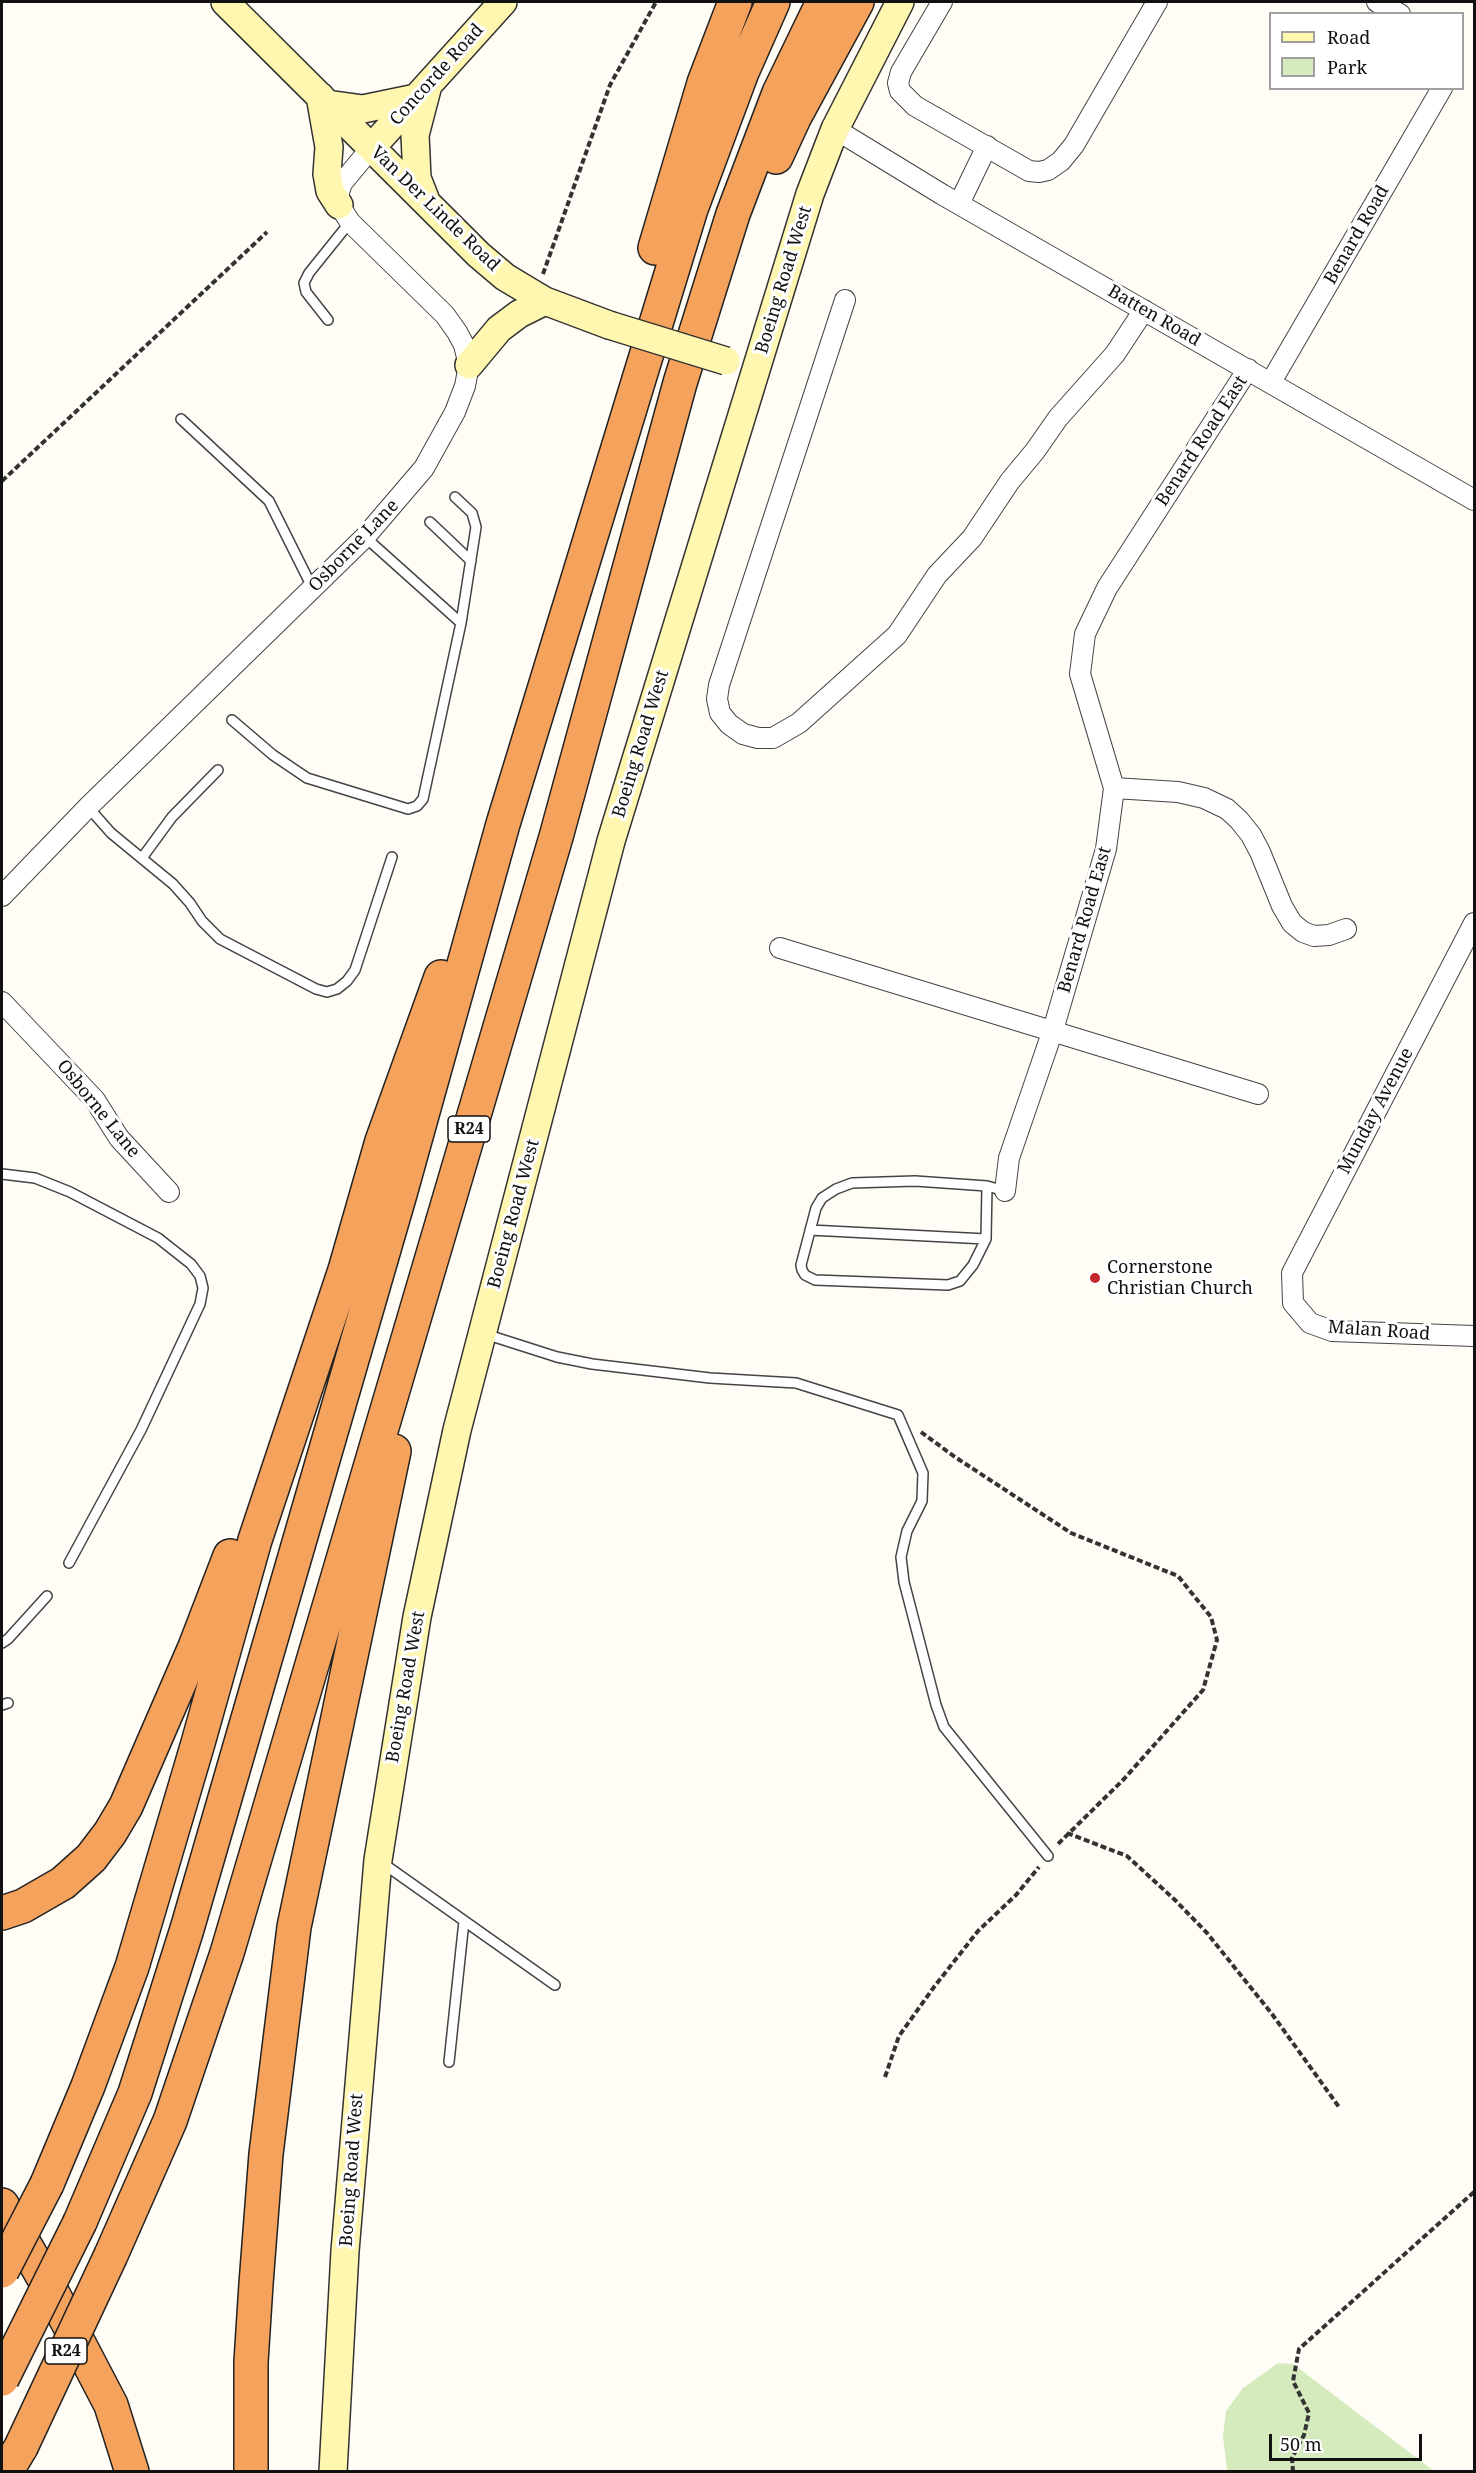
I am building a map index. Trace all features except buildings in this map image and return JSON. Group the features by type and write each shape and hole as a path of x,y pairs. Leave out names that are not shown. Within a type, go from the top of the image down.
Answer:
{"highway":[{"path":"561,632 609,417 637,309 704,83 735,2"},
{"name":"R24","path":"2,2379 80,2222 135,2093 188,1929 400,1194 503,824 561,632 692,208 742,72 773,2"},
{"name":"R24","path":"12,2463 111,2255 170,2121 226,1953 556,837 680,383 733,214 779,93 822,2"},
{"path":"680,383 776,156 857,2"},
{"path":"2,2271 47,2184 88,2086 132,1967 255,1540 345,1270 382,1141 451,949 503,824"},
{"path":"251,2472 252,2362 266,2154 294,1927 445,1212"},
{"path":"2,1913 23,1906 63,1883 91,1858 110,1833 126,1806 195,1647 345,1270"},
{"path":"2,2205 53,2294 111,2405 132,2472"}],"main road":[{"name":"Van Der Linde Road","path":"225,2 372,147 428,207 478,255 506,277 540,298 609,325 756,371"},
{"name":"Concorde Road","path":"372,147 503,2"},
{"name":"Boeing Road West","path":"333,2472 345,2251 378,1860 417,1617 457,1430 611,841 810,195 835,129 900,2"},
{"path":"344,214 330,191 327,174 329,147 324,100 363,109 422,92 415,135 417,178 428,207"},
{"path":"469,365 499,329 540,298"}],"street":[{"path":"942,2 918,38 901,72 898,83 900,91 915,106 1029,171 1048,170 1061,161 1074,145 1157,2"},
{"path":"1377,2 1396,12"},
{"name":"Benard Road","path":"1271,382 1441,90"},
{"name":"Batten Road","path":"835,129 959,204 1474,500"},
{"path":"959,204 987,146"},
{"path":"372,147 342,183 339,192 344,214 445,315 464,345 469,365"},
{"path":"845,300 719,685 717,699 720,713 729,724 743,734 758,738 773,738 799,723 897,635 937,575 972,538 1010,481 1058,418 1115,354 1144,310"},
{"name":"Osborne Lane","path":"2,896 88,807 365,537 424,468 455,412 465,386 469,365"},
{"name":"Benard Road East","path":"996,1188 1009,1158 1053,1030 1101,873 1114,788 1080,674 1084,634 1107,588 1248,369"},
{"path":"1114,788 1178,792 1204,798 1227,809 1251,835 1282,906 1292,923 1303,932 1314,936 1346,929"},
{"name":"Munday Avenue","path":"1293,1303 1292,1273 1474,923"},
{"path":"780,948 1258,1094"},
{"name":"Osborne Lane","path":"2,1002 90,1094 119,1138 169,1192"},
{"name":"Malan Road","path":"1293,1303 1310,1323 1332,1331 1474,1336"}],"lane":[{"path":"328,320 306,292 304,284 344,214"},
{"path":"181,419 269,501 313,589"},
{"path":"232,720 273,755 307,778 408,809 417,806 423,799 461,623 471,561 475,520 472,513 455,497"},
{"path":"430,522 471,561"},
{"path":"365,537 461,623"},
{"path":"142,858 172,817 218,770"},
{"path":"88,807 111,833 173,884 202,921 220,939 316,989 327,992 337,989 347,981 354,970 393,857"},
{"path":"2,1174 35,1178 70,1192 158,1238 191,1264 200,1276 203,1288 200,1304 141,1430 69,1563"},
{"path":"915,1181 996,1188 988,1218 986,1239 967,1274 960,1281 948,1285 815,1280 805,1275 801,1265 810,1230 822,1198 852,1183 915,1181"},
{"path":"810,1230 986,1239"},
{"path":"483,1333 557,1357 592,1365 710,1378 796,1383 898,1415 923,1473 922,1501 907,1532 901,1557 904,1582 936,1705 944,1728 1048,1857"},
{"path":"2,1643 47,1596"},
{"path":"378,1860 555,1985"},
{"path":"449,2062 464,1921"}],"path":[{"path":"540,298 610,84 656,2"},
{"path":"2,481 267,232"},
{"path":"885,2077 899,2036 978,1931 1016,1895 1067,1833 1124,1779 1203,1690 1217,1640 1211,1617 1178,1576 1071,1533 955,1457 898,1415"},
{"path":"1067,1833 1127,1856 1175,1900 1207,1934 1272,2014 1339,2107"},
{"path":"1293,2472 1292,2458 1304,2434 1309,2412 1293,2381 1299,2349 1474,2192"}],"green space":[{"path":"1278,2363 1293,2364 1434,2471 1227,2471 1223,2436 1226,2411 1243,2388"}],"place":[{"name":"Cornerstone Christian Church","path":"1095,1278"}]}
